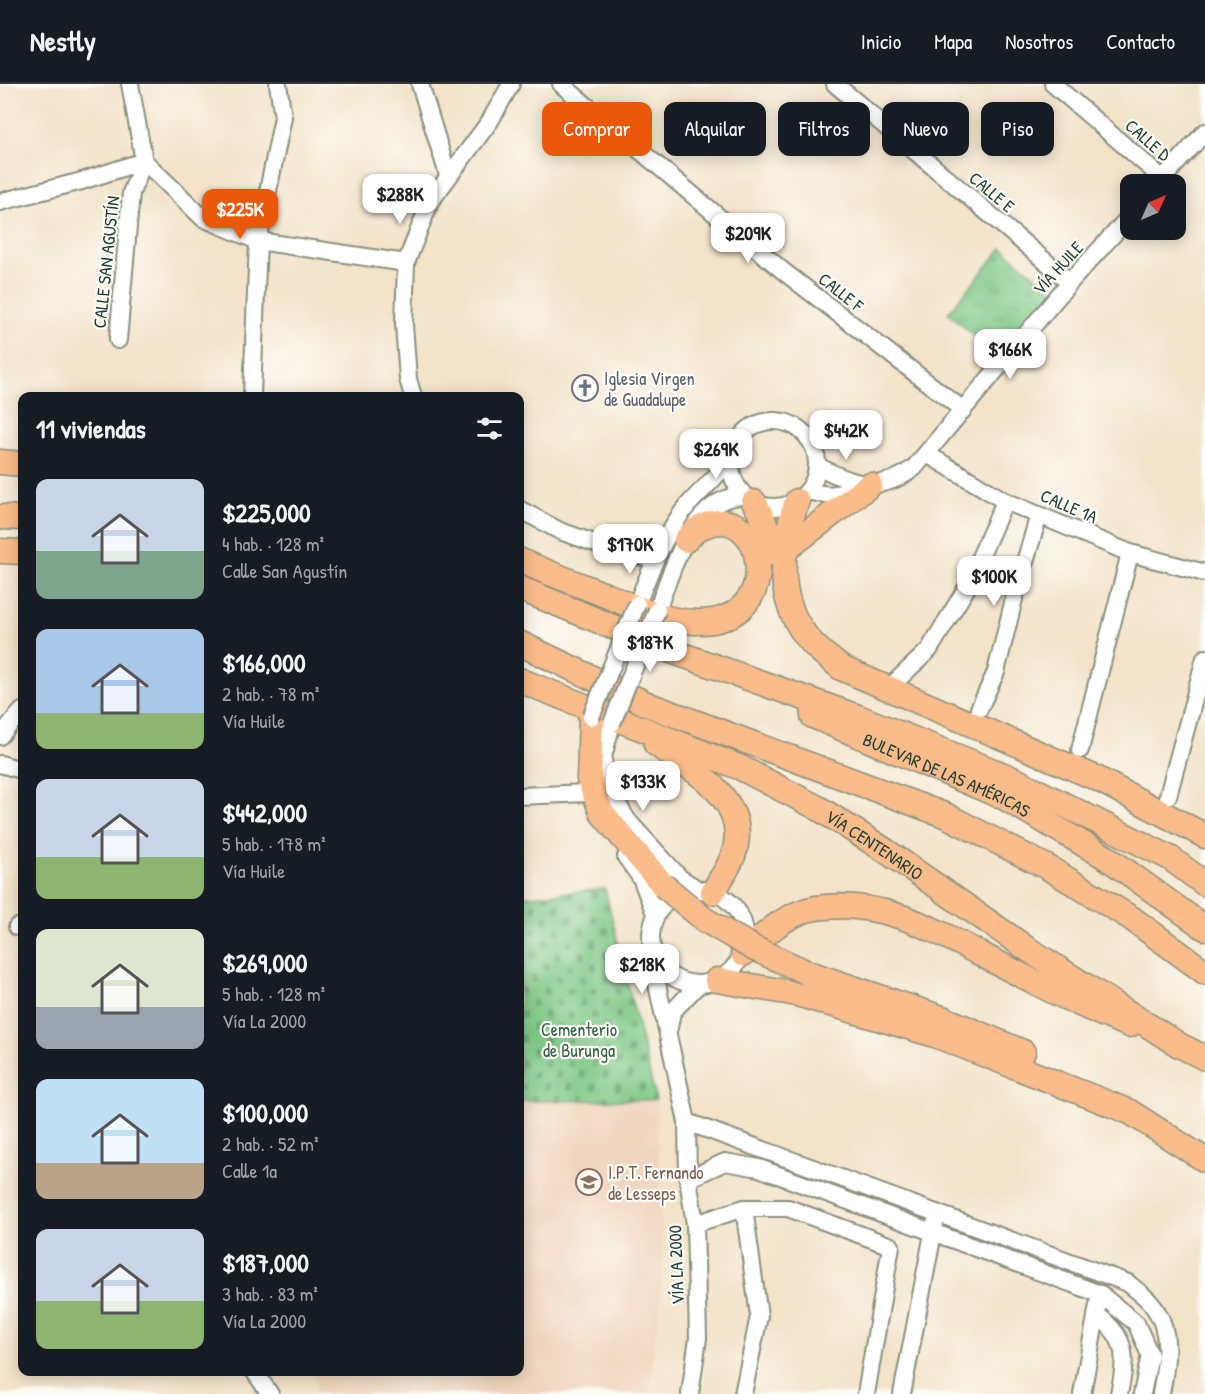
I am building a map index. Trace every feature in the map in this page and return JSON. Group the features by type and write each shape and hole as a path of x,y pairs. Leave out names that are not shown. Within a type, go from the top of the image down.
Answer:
{"highway":[{"path":"0,462 18,464"},
{"path":"785,550 849,504 865,485"},
{"path":"803,496 788,528 783,586 796,621 813,644 841,668 1096,778 1205,836"},
{"path":"749,499 765,521 769,542 768,553 758,559"},
{"path":"0,517 18,518"},
{"path":"524,562 665,619 706,622 726,618 744,606 755,590 758,559 754,542 739,528 722,522 704,526 686,540"},
{"path":"0,551 18,552"},
{"path":"524,590 671,651 858,717 1011,778 1170,858 1205,884"},
{"path":"524,645 649,705 947,816 1047,867 1131,918 1205,972"},
{"name":"BULEVAR DE LAS AMÉRICAS","path":"671,651 849,733 1005,798 1109,859 1205,928"},
{"name":"VÍA CENTENARIO","path":"524,682 609,720 741,768 820,809 886,851 1029,950 1179,1045 1205,1058"},
{"path":"706,891 734,854 736,828 732,811 720,792 707,779 609,720 589,779 602,813 663,885 705,920 755,949 806,972 942,1018 1037,1058 1130,1112 1205,1160"},
{"path":"742,954 782,921 814,908 862,907 915,920 1094,1012 1179,1045"},
{"path":"708,982 797,994 935,1035 1130,1112"}],"street":[{"path":"130,84 144,161 204,218 258,241 406,263"},
{"path":"252,392 258,241 283,117 278,84"},
{"path":"420,84 448,175"},
{"path":"412,392 408,379 405,335 406,263 430,202 490,121 511,84"},
{"name":"CALLE F","path":"561,84 783,271 963,410"},
{"name":"CALLE E","path":"835,84 1070,282"},
{"name":"CALLE D","path":"1053,84 1152,174"},
{"path":"1168,174 1205,132"},
{"path":"0,202 82,181 144,161"},
{"name":"CALLE SAN AGUSTÍN","path":"118,339 131,193 144,161"},
{"name":"VÍA HUILE","path":"803,496 824,496 900,478 927,454 1070,282 1120,227"},
{"path":"656,916 641,878 603,827 587,793 581,776 582,745 609,720 686,540 713,504 724,497 749,499 775,507 803,496 818,466 816,452 810,438 799,428 786,422 771,420 745,431 721,472 688,505 669,532 654,560 637,603 609,720 603,757 606,785 628,821 680,878 727,899 737,910 744,924 745,939 742,954 733,970 708,982 672,1012 669,1028"},
{"name":"CALLE 1A","path":"927,454 1005,501 1130,553 1205,573"},
{"path":"731,457 731,471 736,484 749,499"},
{"path":"818,466 865,485"},
{"path":"892,685 928,650 966,589 1005,501"},
{"path":"524,511 560,531 654,560"},
{"path":"979,709 996,672 1014,599 1039,515"},
{"path":"1080,750 1130,553"},
{"path":"1168,796 1205,658"},
{"path":"0,736 18,716"},
{"path":"0,764 18,769"},
{"path":"524,796 587,793"},
{"path":"706,891 674,897 656,916 651,934 654,954 664,970 680,981 708,982"},
{"name":"VÍA LA 2000","path":"654,954 658,989 669,1028 687,1122 688,1179 695,1224 698,1338 690,1394"},
{"path":"687,1122 1128,1283 1154,1306 1163,1327 1167,1358 1161,1394"},
{"path":"688,1179 725,1162 759,1168 1100,1294 1136,1323 1150,1355 1142,1394"},
{"path":"695,1224 744,1208 788,1208 891,1246 866,1394"},
{"path":"743,1394 759,1316 744,1208"},
{"path":"902,1394 936,1214"},
{"path":"1082,1394 1098,1316 1100,1294"},
{"path":"1098,1316 1118,1334 1122,1345 1125,1363 1119,1394"},
{"path":"257,1376 270,1394"}],"shaded area":[{"name":"I.P.T. Fernando de Lesseps","path":"656,1100 664,1264 649,1394 317,1394 315,1376 524,1376 524,1101"}],"green space":[{"path":"1002,248 1055,293 999,357 948,313"},
{"name":"Cementerio de Burunga","path":"605,889 656,1100 524,1101 524,897"}],"place":[{"name":"Iglesia Virgen de Guadalupe","path":"585,388"},
{"name":"I.P.T. Fernando de Lesseps","path":"589,1182"}]}
